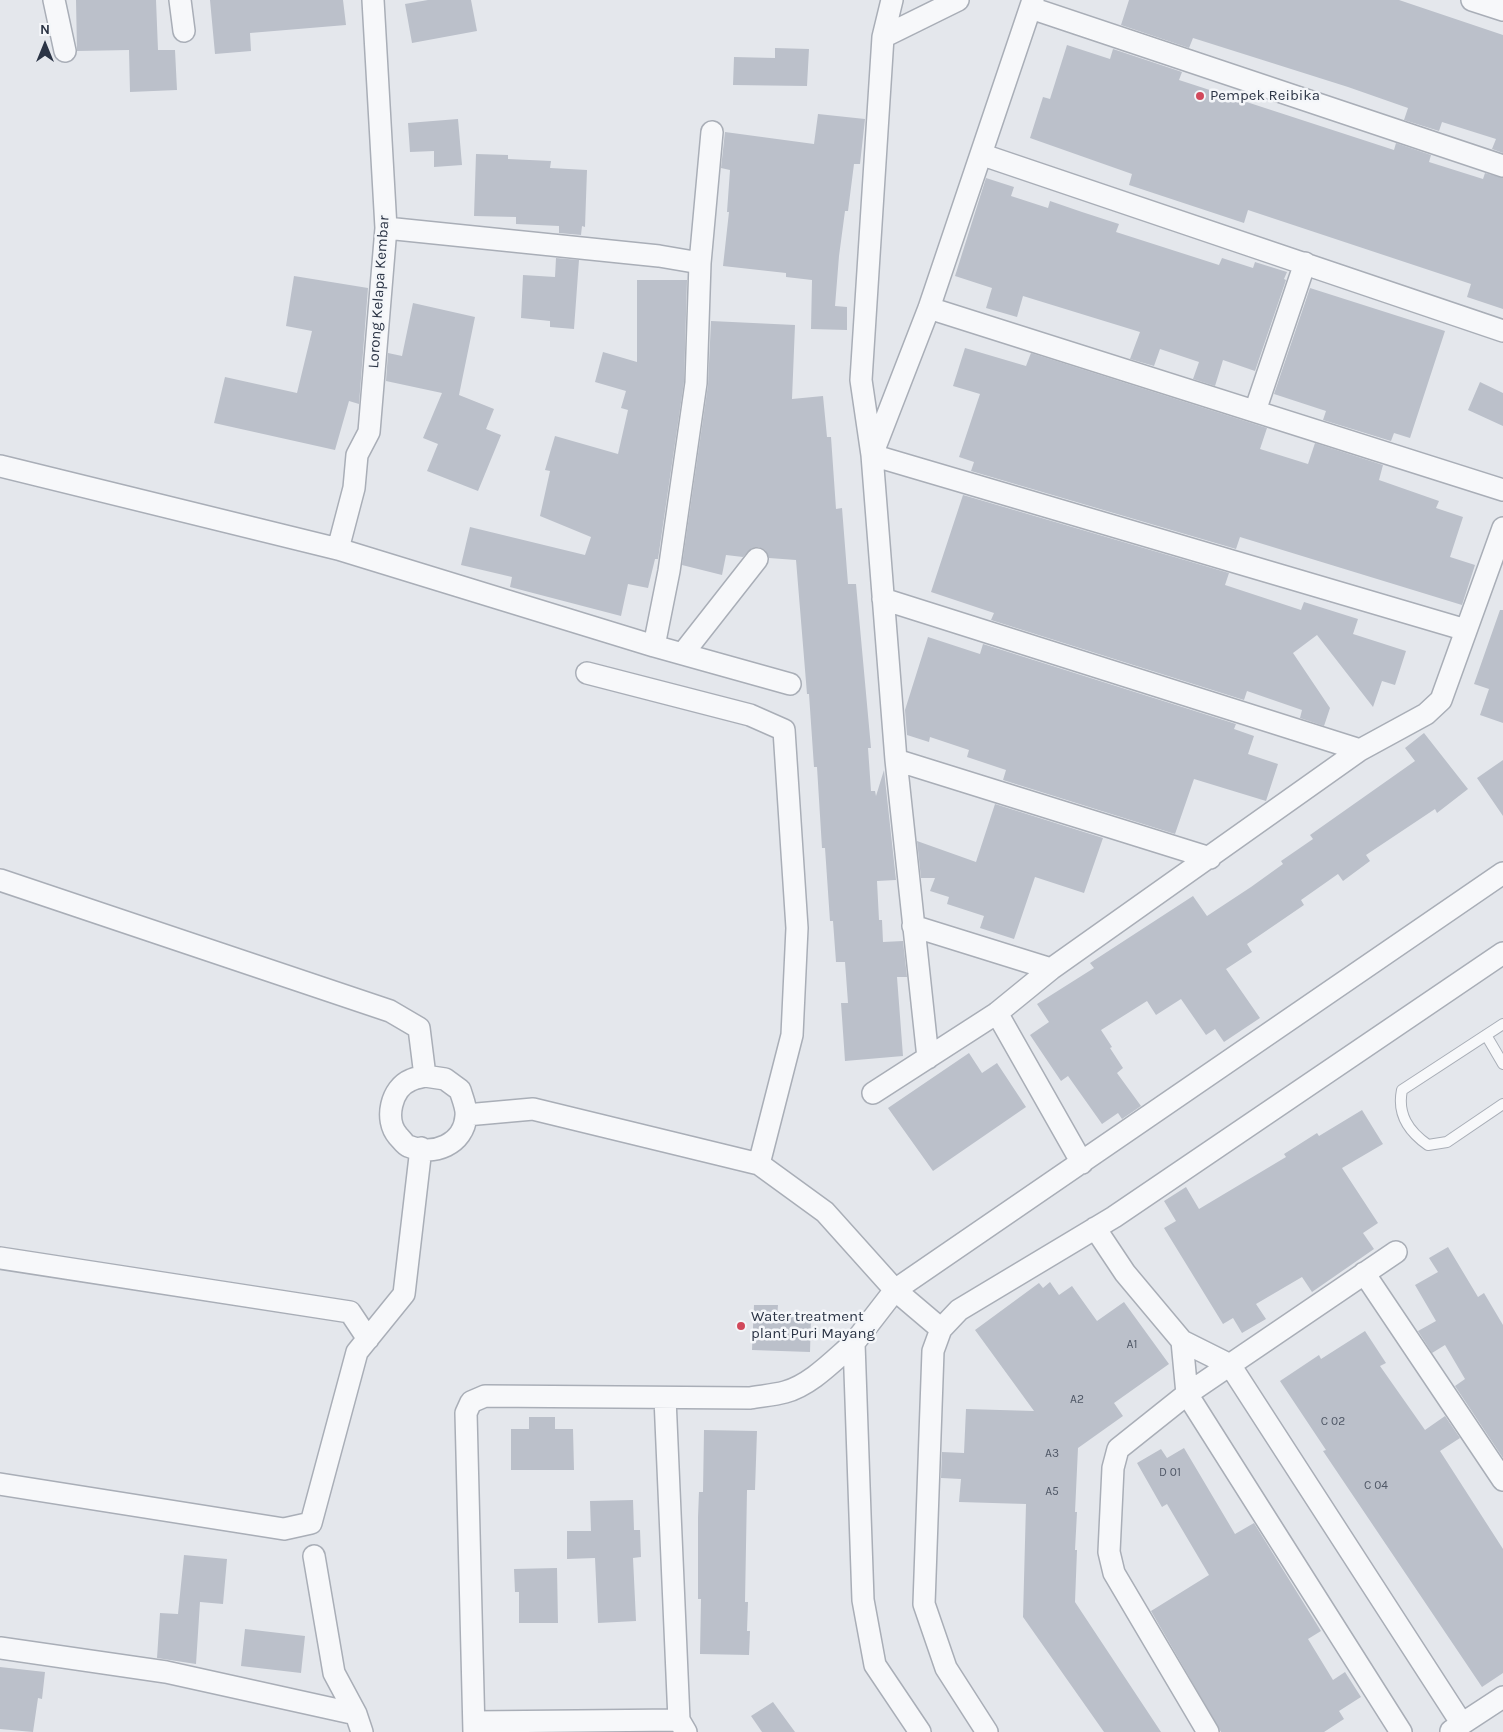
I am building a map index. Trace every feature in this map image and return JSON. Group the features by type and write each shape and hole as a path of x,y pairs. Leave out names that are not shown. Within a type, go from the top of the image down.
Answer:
{"street":[{"path":"54,0 65,51"},
{"path":"180,0 184,32"},
{"name":"Lorong Kelapa Kembar","path":"338,549 354,488 357,455 369,432 386,228 373,0"},
{"path":"892,0 883,37 861,380 872,456 896,760 928,1058"},
{"path":"883,37 958,0"},
{"path":"1472,0 1503,10"},
{"path":"872,456 929,308 1032,4 1503,166"},
{"path":"654,646 669,571 696,383 700,263 712,132"},
{"path":"982,155 1503,331"},
{"path":"386,228 650,255 700,263"},
{"path":"1255,411 1306,263"},
{"path":"929,308 1503,490"},
{"path":"872,456 1466,630"},
{"path":"0,466 338,549 654,646 684,652 790,684"},
{"path":"873,1093 997,1013 1051,969 1360,750 1426,714 1441,700 1503,528"},
{"path":"684,652 757,560"},
{"path":"883,600 1360,750"},
{"path":"587,673 750,715 784,730 797,928 792,1035 759,1164"},
{"path":"896,760 1210,858"},
{"path":"665,1398 682,1726 474,1727 466,1413 471,1402 485,1396 750,1398 786,1392 809,1380 854,1343 895,1290 1503,873"},
{"path":"0,880 390,1011 419,1028 426,1076"},
{"path":"913,926 1051,969"},
{"path":"988,1732 946,1668 924,1604 933,1351 940,1330 958,1310 1095,1228 1503,953"},
{"path":"997,1013 1082,1163"},
{"path":"426,1076 445,1079 460,1090 466,1115 462,1133 448,1147 430,1150 408,1146 392,1129 390,1110 395,1096 409,1080 426,1076"},
{"path":"466,1115 533,1109 759,1164 825,1212 895,1290 940,1330"},
{"path":"0,1484 284,1529 311,1523 357,1352 404,1294 421,1148"},
{"path":"1095,1228 1125,1273 1182,1341 1230,1365 1456,1728 1503,1697"},
{"path":"1208,1732 1114,1573 1109,1552 1113,1468 1118,1449 1187,1394 1396,1252"},
{"path":"0,1258 350,1312 368,1339"},
{"path":"1364,1273 1503,1480"},
{"path":"1182,1341 1187,1394 1401,1732"},
{"path":"854,1343 863,1600 875,1665 920,1732"},
{"path":"314,1556 334,1673 359,1723"},
{"path":"0,1648 166,1672 359,1723"}],"lane":[{"path":"1503,1024 1402,1090 1398,1104 1405,1120 1417,1137 1428,1144 1446,1142 1503,1104"},
{"path":"1486,1035 1503,1064"}],"building":[{"path":"76,0 156,0 158,50 175,50 177,90 130,92 129,50 77,51"},
{"path":"210,0 343,0 346,25 250,33 251,51 215,54"},
{"path":"428,0 471,0 477,31 412,43 405,4"},
{"path":"1129,0 1399,0 1503,35 1503,153 1492,149 1496,139 1442,122 1439,131 1404,120 1408,108 1348,87 1193,38 1189,48 1121,25"},
{"path":"1067,45 1110,59 1113,49 1182,72 1179,80 1394,150 1396,143 1431,155 1429,162 1483,179 1485,173 1503,178 1503,309 1467,297 1471,284 1248,210 1244,223 1129,185 1132,174 1030,138 1043,97 1050,99"},
{"path":"775,48 809,49 807,86 733,85 734,57 775,58"},
{"path":"818,114 865,119 860,164 854,164 848,211 845,211 839,256 835,306 847,307 847,330 811,329 812,280 786,277 786,273 723,266 729,212 727,212 730,170 721,168 725,132 814,144"},
{"path":"458,119 462,165 434,167 434,151 410,152 408,123"},
{"path":"476,154 508,155 508,159 551,161 550,168 587,170 585,227 582,226 581,235 559,233 559,226 516,224 516,217 474,216"},
{"path":"986,178 1014,187 1011,196 1048,208 1050,201 1119,224 1116,232 1219,265 1222,258 1253,268 1255,262 1287,272 1284,279 1286,280 1255,371 1223,360 1215,386 1193,379 1199,362 1160,349 1154,366 1130,359 1140,332 1023,296 1017,317 986,308 992,288 955,276"},
{"path":"556,258 579,260 574,329 550,327 550,321 521,318 523,275 555,277"},
{"path":"294,276 368,288 359,404 349,401 335,450 214,423 225,377 297,393 312,331 286,326"},
{"path":"637,280 687,280 684,382 658,559 655,559 648,588 628,584 621,616 510,587 512,577 461,565 470,527 585,555 591,537 540,516 550,471 545,470 555,436 618,454 628,410 621,408 626,391 595,382 603,352 637,362"},
{"path":"1310,288 1445,331 1410,438 1394,433 1391,441 1323,420 1326,411 1274,394"},
{"path":"413,303 475,317 459,395 494,409 486,429 501,435 478,491 427,471 438,444 423,438 442,393 386,381 388,353 402,356"},
{"path":"711,321 795,325 792,399 823,396 827,437 831,437 836,509 842,508 848,584 856,584 871,748 868,748 871,791 875,791 876,796 884,770 896,880 877,881 879,920 882,920 883,942 903,941 907,977 897,977 903,1056 845,1061 841,1003 848,1003 845,962 836,962 833,921 830,921 825,848 822,848 817,767 814,767 796,560 769,558 765,550 758,547 752,548 743,557 726,555 722,575 682,565 708,385"},
{"path":"965,348 1026,366 1031,353 1267,428 1260,449 1308,464 1315,443 1383,465 1379,480 1439,501 1436,508 1463,517 1450,557 1475,565 1462,605 1240,537 1236,549 971,471 974,462 959,457 980,394 953,386"},
{"path":"1480,382 1503,393 1503,426 1468,410"},
{"path":"963,495 1229,573 1225,585 1301,610 1304,602 1358,619 1353,634 1406,651 1395,685 1382,681 1373,707 1317,635 1293,653 1330,708 1324,726 1300,718 1302,710 1247,691 1244,700 991,620 994,613 931,592"},
{"path":"1500,610 1503,610 1503,723 1480,715 1489,689 1474,684"},
{"path":"928,637 980,654 983,644 1236,724 1234,729 1254,736 1248,754 1278,764 1266,801 1194,779 1175,834 1003,780 1006,770 967,757 969,750 930,737 929,742 907,735 905,710"},
{"path":"1424,733 1468,789 1437,813 1435,809 1366,855 1370,861 1343,881 1338,874 1301,900 1304,905 1247,944 1252,952 1226,969 1260,1018 1224,1042 1215,1029 1206,1035 1181,999 1156,1015 1147,1001 1101,1030 1123,1068 1117,1073 1141,1106 1122,1119 1118,1113 1102,1124 1068,1076 1061,1081 1030,1035 1049,1022 1037,1004 1094,968 1090,963 1193,896 1207,916 1251,887 1283,864 1281,861 1313,839 1310,835 1415,761 1405,748"},
{"path":"1503,760 1503,816 1477,778"},
{"path":"995,804 1103,838 1084,893 1035,877 1014,939 980,928 984,916 947,904 949,897 930,891 935,878 921,878 917,841 976,862"},
{"path":"969,1053 982,1073 997,1063 1026,1107 933,1171 888,1108"},
{"path":"1362,1110 1383,1144 1342,1168 1378,1223 1363,1233 1374,1249 1312,1292 1302,1277 1256,1304 1266,1319 1242,1333 1233,1318 1223,1324 1164,1228 1176,1221 1164,1201 1186,1187 1199,1209 1286,1157 1284,1154 1317,1133 1319,1136"},
{"path":"1448,1247 1478,1297 1484,1293 1503,1325 1503,1458 1455,1386 1465,1379 1445,1345 1432,1353 1418,1331 1436,1321 1415,1285 1438,1272 1429,1258"},
{"path":"1050,1282 1059,1295 1072,1286 1097,1321 1124,1302 1169,1364 1114,1403 1123,1416 1078,1448 1075,1512 1077,1512 1075,1550 1077,1550 1075,1602 1161,1732 1104,1732 1023,1617 1026,1504 959,1502 961,1479 941,1478 942,1452 964,1453 966,1409 1034,1411 975,1330 1039,1283 1043,1288"},
{"path":"754,1305 778,1305 777,1317 811,1317 810,1352 752,1350"},
{"path":"1365,1331 1386,1363 1380,1366 1425,1430 1445,1416 1460,1438 1440,1451 1503,1549 1503,1673 1482,1687 1323,1451 1326,1450 1280,1381 1319,1355 1321,1359"},
{"path":"529,1417 555,1417 555,1429 573,1429 574,1470 511,1470 511,1429 529,1429"},
{"path":"704,1430 757,1431 755,1490 747,1490 745,1602 748,1602 747,1631 750,1631 749,1655 700,1654 701,1599 698,1599 698,1517 699,1492 703,1492"},
{"path":"1184,1448 1235,1534 1254,1523 1321,1631 1308,1639 1333,1680 1345,1672 1361,1697 1339,1711 1344,1719 1324,1732 1221,1732 1151,1611 1209,1575 1167,1504 1162,1507 1137,1463 1161,1449 1167,1458"},
{"path":"633,1500 634,1530 640,1530 641,1557 633,1558 636,1621 598,1623 595,1558 567,1559 567,1531 591,1531 590,1501"},
{"path":"184,1555 227,1559 223,1604 200,1602 196,1664 157,1658 160,1613 178,1614"},
{"path":"557,1568 558,1623 519,1623 519,1592 515,1592 514,1569"},
{"path":"245,1629 305,1636 301,1673 241,1666"},
{"path":"0,1667 45,1672 42,1699 38,1698 33,1732 0,1729"},
{"path":"773,1702 795,1732 762,1732 751,1716"}],"place":[{"name":"Pempek Reibika","path":"1200,96"},
{"name":"Water treatment plant Puri Mayang","path":"741,1326"}]}
